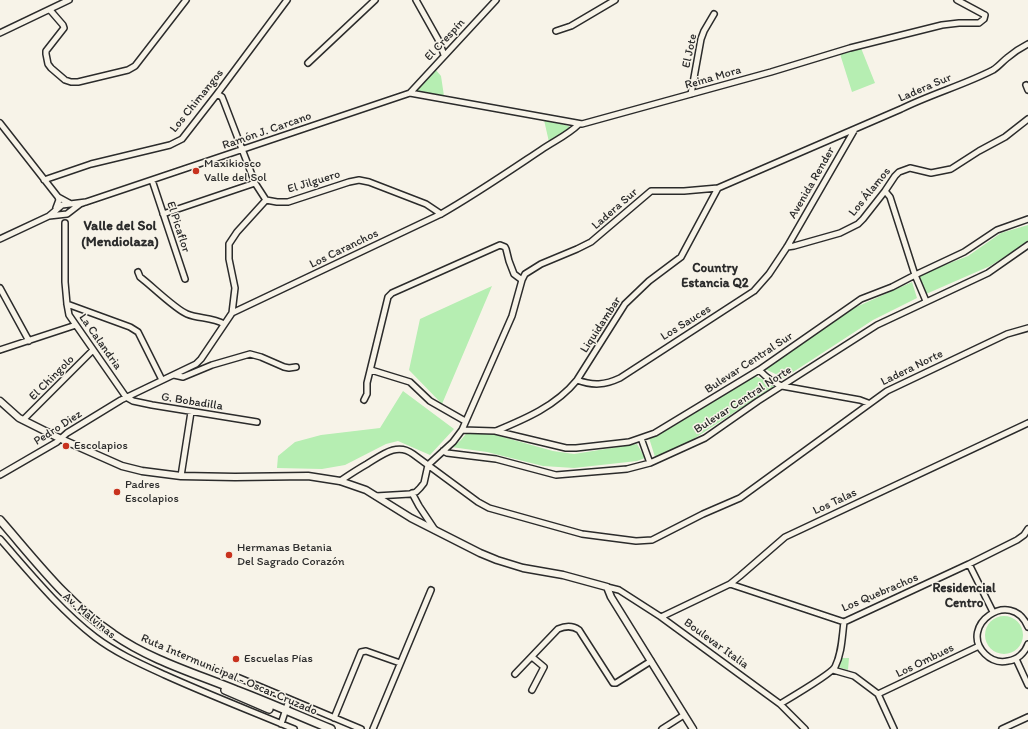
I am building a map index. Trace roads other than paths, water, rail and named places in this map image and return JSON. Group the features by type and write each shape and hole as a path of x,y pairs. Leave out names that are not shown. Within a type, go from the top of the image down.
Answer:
{"main road":[{"name":"Ruta Intermunicipal - Oscar Cruzado","path":"0,520 67,595 88,615 112,634 155,658 238,690 318,729"},
{"name":"Ruta Intermunicipal - Oscar Cruzado","path":"0,525 62,594 83,615 109,635 152,660 285,713 331,729"}],"street":[{"path":"0,33 69,0"},
{"path":"50,10 64,25 64,28 46,51 46,58 51,68 57,74 65,80 74,82 128,70 135,66 186,0"},
{"name":"Los Chimangos","path":"44,180 92,164 170,145 178,141 186,134 218,94 287,0"},
{"path":"308,63 374,0"},
{"path":"416,0 439,41 444,55"},
{"name":"El Crespín","path":"410,93 496,0"},
{"path":"556,31 571,26 615,0"},
{"name":"Reina Mora","path":"410,93 579,124 587,123 850,48 942,25 979,23 983,21 985,15 958,0"},
{"name":"El Jote","path":"691,94 701,39 714,14"},
{"name":"Ladera Sur","path":"522,280 525,274 533,268 577,249 597,238 644,196 652,191 684,191 718,188 918,100 932,96 994,69 1012,53 1028,44"},
{"name":"Ramón J. Carcano","path":"49,216 67,214 78,205 86,202 410,93"},
{"path":"218,94 222,97 255,183 266,200 237,232 229,244 235,288 232,313"},
{"name":"Los Álamos","path":"787,247 848,230 863,219 885,191 894,176 899,172 910,168 931,173 951,169 1005,137 1028,119"},
{"path":"0,123 58,198 69,203 72,207 72,211"},
{"name":"Los Caranchos","path":"126,397 174,375 198,361 232,313 441,214 507,174 542,149 573,130 579,124"},
{"name":"Avenida Render","path":"787,247 855,129"},
{"name":"El Picaflor","path":"152,180 185,279"},
{"name":"El Jilguero","path":"266,200 288,202 359,180 369,182 426,204 441,214"},
{"path":"163,214 255,183"},
{"name":"Liquidambar","path":"495,432 539,412 571,388 625,304 645,285 681,257 718,188"},
{"path":"885,191 890,197 915,275 926,301"},
{"path":"58,198 59,200 56,210 66,222"},
{"name":"Ramón J. Carcano","path":"0,239 49,216 62,205 86,202"},
{"name":"La Calandria","path":"72,211 66,222 65,282 69,315 126,397"},
{"name":"Bulevar Central Sur","path":"462,430 495,432 566,448 629,442 641,438 673,423 760,370 855,303 892,287 970,249 997,230 1028,220"},
{"name":"Bulevar Central Norte","path":"443,451 447,453 504,461 556,475 627,469 650,463 705,438 877,325 988,272 1028,244"},
{"path":"364,400 367,394 368,383 388,297 392,293 500,245 505,247 508,261 514,274 522,280 512,316 462,430 453,442 428,465 424,483 416,492 376,496"},
{"name":"Los Sauces","path":"577,380 594,384 604,384 614,381 626,374 754,291 769,274 787,247"},
{"path":"138,272 140,277 184,313 212,318 224,324"},
{"path":"0,288 29,341"},
{"path":"67,304 138,332 162,380"},
{"path":"0,350 76,325"},
{"name":"Ladera Norte","path":"340,480 383,454 394,449 405,449 489,508 582,534 644,541 661,536 703,514 736,500 868,403 887,391 1000,338 1016,331 1028,328"},
{"name":"El Chingolo","path":"24,420 93,350"},
{"path":"174,375 182,377 212,365 250,354 289,368 296,367"},
{"path":"371,370 410,382 430,401 465,422"},
{"path":"760,370 765,376 776,384 782,386 860,400 868,403"},
{"name":"G. Bobadilla","path":"126,397 133,401 257,422"},
{"name":"Pedro Diez","path":"0,475 61,439 126,397"},
{"path":"0,402 15,415 24,420 61,439 126,467 142,471 181,476 308,476 340,480 360,487 405,515 480,553 508,564 563,575 607,587 611,597 693,729"},
{"path":"181,476 191,412"},
{"name":"Los Talas","path":"661,616 730,584 785,537 1028,423"},
{"path":"641,438 650,463"},
{"path":"412,493 435,530"},
{"name":"Los Quebrachos","path":"730,584 844,622 1017,540 1024,535 1028,529"},
{"name":"Av. Malvinas","path":"0,539 55,601 87,630 108,645 133,660 172,678 294,729"},
{"path":"969,564 993,612"},
{"name":"Boulevar Italia","path":"607,587 619,590 661,616 780,704 803,728"},
{"path":"373,729 431,590"},
{"path":"1028,626 1023,618 1017,613 1009,610 1001,610 986,616 981,622 978,630 979,646 983,652 988,657 1002,662 1016,659 1022,654 1028,644"},
{"path":"780,704 833,670 841,648 844,622"},
{"path":"515,674 558,629 569,626 576,627 579,630 613,683 616,683 651,661"},
{"name":"Los Ombues","path":"878,694 979,646"},
{"path":"334,718 361,652 366,651 400,663"},
{"path":"532,657 544,667 532,690"},
{"path":"1016,659 1028,685"},
{"path":"833,670 854,676 878,694 894,729"},
{"path":"237,677 361,729"},
{"path":"281,724 290,700"},
{"path":"662,729 684,714"},
{"path":"1002,729 1028,717"}],"place":[{"name":"Maxikiosco Valle del Sol","path":"196,171"},
{"name":"Escolapios","path":"66,446"},
{"name":"Padres Escolapios","path":"117,492"},
{"name":"Hermanas Betania Del Sagrado Corazón","path":"229,555"},
{"name":"Escuelas Pías","path":"236,659"}],"district":[{"name":"Valle del Sol (Mendiolaza)","path":"120,234"},
{"name":"Country Estancia Q2","path":"715,276"},
{"name":"Residencial Centro","path":"964,596"}]}
